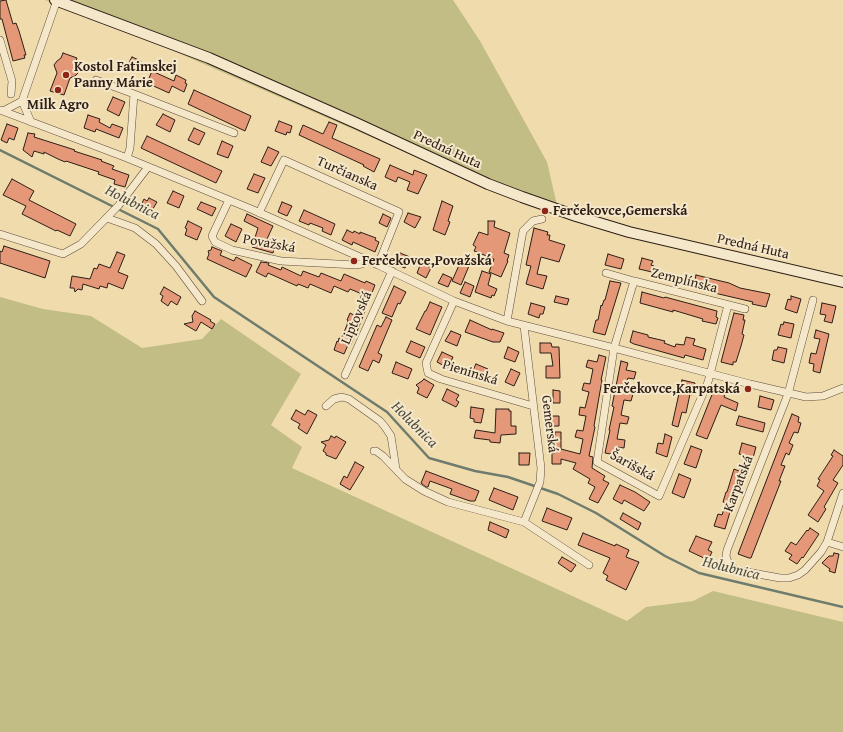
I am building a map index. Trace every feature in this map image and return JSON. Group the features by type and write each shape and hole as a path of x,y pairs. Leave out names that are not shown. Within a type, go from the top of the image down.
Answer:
{"main road":[{"name":"Predná Huta","path":"56,0 209,58 336,114 488,184 538,203 629,232 843,282"}],"street":[{"path":"31,122 22,101 56,0"},
{"path":"0,40 12,82 11,94"},
{"path":"96,80 234,133"},
{"path":"127,158 130,148 134,94"},
{"path":"2,111 22,101"},
{"path":"2,111 127,158 229,200 378,265 454,301 507,321 788,394 814,398 833,393 843,388"},
{"name":"Turčianska","path":"259,213 284,160 399,212 378,265"},
{"path":"0,234 63,254 81,244 109,216 148,167"},
{"name":"Považská","path":"229,200 212,236 215,242 232,250 281,262 360,265 366,260"},
{"path":"109,216 135,228 156,244 176,266 202,301"},
{"path":"507,321 524,231 530,223 542,219"},
{"path":"340,264 344,250"},
{"name":"Liptovská","path":"345,375 392,272"},
{"name":"Zemplínska","path":"606,273 745,309"},
{"path":"614,348 634,281"},
{"name":"Karpatská","path":"812,300 788,394 727,550 727,561 729,565 736,570 780,578 789,578 798,575 805,570 821,552 827,542 843,492"},
{"name":"Pieninská","path":"454,301 426,363 428,373 441,379 533,406"},
{"name":"Zemplínska","path":"710,374 728,305"},
{"name":"Gemerská","path":"524,326 541,468 540,482 524,522"},
{"name":"Šarišská","path":"614,348 598,462 660,496 710,374"},
{"path":"326,406 334,399 342,397 349,399 386,426 391,436 396,469"},
{"path":"374,451 383,456 411,484 448,502 524,522 589,565"},
{"path":"827,542 843,547"}],"shaded area":[{"path":"45,0 453,0 480,41 547,162 559,214 527,205 167,48"},
{"path":"0,297 43,309 91,316 142,348 202,339 221,319 301,374 271,425 302,447 292,468 627,621 646,607 693,601 713,591 843,622 843,732 0,732"}],"building":[{"path":"6,0 13,24 16,23 19,31 26,55 24,55 25,58 13,61 2,19 0,19 0,1"},
{"name":"Kostol Fatimskej Panny Márie","path":"63,53 77,58 75,64 78,73 70,78 64,95 50,91 57,73 54,65 61,58"},
{"path":"132,57 141,61 137,70 127,66"},
{"path":"152,71 174,81 176,75 186,80 185,83 187,84 184,92 172,86 169,93 147,83"},
{"path":"194,90 251,116 245,131 188,104"},
{"path":"113,97 125,102 119,116 107,110"},
{"path":"163,114 175,120 170,132 156,125"},
{"path":"88,115 100,119 99,122 110,128 112,124 123,128 119,138 96,129 95,132 84,128"},
{"path":"279,121 292,126 290,133 287,132 286,135 275,131"},
{"path":"329,122 337,125 332,138 380,159 374,172 363,166 364,165 299,135 303,125 323,134"},
{"path":"7,124 18,128 14,140 9,138 7,143 1,140"},
{"path":"194,128 205,133 199,145 188,140"},
{"path":"28,133 35,134 34,137 75,150 74,151 102,160 101,161 114,166 112,169 129,175 125,187 114,184 115,180 98,174 99,172 66,161 65,162 44,152 44,154 34,151 32,157 23,150"},
{"path":"147,136 222,171 216,183 141,148"},
{"path":"222,141 233,146 228,158 217,154"},
{"path":"268,147 279,152 271,166 261,162"},
{"path":"390,165 413,175 414,170 427,175 418,194 407,190 410,182 398,177 396,182 385,177"},
{"path":"254,174 265,178 258,193 247,189"},
{"path":"12,179 34,191 29,200 76,224 70,236 57,230 56,231 22,214 26,206 3,195"},
{"path":"173,191 184,196 179,208 167,203"},
{"path":"149,198 157,202 151,212 140,207 144,199 147,201"},
{"path":"442,201 453,206 448,221 450,222 445,235 433,230"},
{"path":"201,202 216,208 212,216 197,209"},
{"path":"282,202 292,206 287,216 278,212"},
{"path":"304,210 335,224 331,235 322,231 323,228 299,221"},
{"path":"408,213 421,217 415,228 404,222"},
{"path":"247,214 273,226 267,239 276,242 273,253 252,247 258,228 244,221"},
{"path":"383,214 391,218 387,227 379,223"},
{"path":"188,221 202,228 197,240 185,235 187,229 185,228"},
{"path":"488,221 495,221 494,227 510,233 504,253 509,255 508,261 501,277 489,272 494,259 474,251 476,247 473,245 479,232 488,235"},
{"path":"231,224 242,229 236,242 225,236"},
{"path":"534,228 548,232 547,235 550,235 549,240 565,245 559,262 541,257 537,274 547,276 543,289 526,284 531,266 526,265"},
{"path":"347,230 353,233 354,231 360,234 360,232 376,238 375,240 379,242 375,252 353,242 352,245 342,240"},
{"path":"4,246 50,261 45,278 0,263 0,251 2,252"},
{"path":"212,247 222,251 220,255 234,261 236,257 252,265 246,277 207,259 209,254 208,251 211,250"},
{"path":"117,252 125,255 118,272 128,276 123,289 108,283 107,288 100,286 99,289 83,284 82,290 78,289 75,292 74,288 70,288 72,276 90,279 94,268 97,269 99,264 110,268"},
{"path":"400,253 410,257 405,268 395,264"},
{"path":"608,254 624,259 621,269 605,265"},
{"path":"642,258 653,261 651,265 654,266 652,272 639,269"},
{"path":"261,262 269,263 268,265 281,270 282,267 301,276 303,271 319,277 321,273 341,281 344,274 365,283 366,281 375,285 358,329 350,346 348,345 344,354 334,350 337,341 338,342 339,338 341,339 350,313 356,316 361,303 359,302 362,294 350,289 348,292 334,286 331,293 310,284 308,288 298,284 297,286 268,273 266,277 256,272"},
{"path":"421,263 431,268 426,278 417,273"},
{"path":"460,263 469,266 461,285 452,281"},
{"path":"482,271 491,274 488,285 497,289 494,296 492,295 491,298 475,292"},
{"path":"443,274 452,278 448,287 438,283"},
{"path":"696,275 729,283 740,288 770,294 766,307 752,304 753,302 693,288"},
{"path":"610,281 621,283 605,335 593,332 596,320 598,320 601,305 602,306 605,300"},
{"path":"465,282 474,286 470,297 460,293"},
{"path":"394,286 406,292 400,304 398,303 392,317 382,313"},
{"path":"164,287 181,297 177,305 171,301 168,306 161,301 163,296 160,294"},
{"path":"642,292 717,311 716,317 718,318 716,324 702,321 703,319 673,310 673,312 640,303"},
{"path":"556,296 569,299 567,305 554,302"},
{"path":"791,296 801,299 797,313 785,309 788,299 791,300"},
{"path":"430,302 442,307 430,335 416,329"},
{"path":"531,303 545,307 543,314 540,314 539,318 528,314"},
{"path":"822,303 836,306 832,323 824,321 826,315 820,314"},
{"path":"195,311 215,324 212,329 201,322 196,331 184,324 193,322 192,316"},
{"path":"734,313 744,315 743,320 745,320 742,334 744,335 736,362 733,362 733,365 721,362"},
{"path":"386,317 392,320 378,353 382,355 379,363 373,360 368,371 359,367 377,325 381,327"},
{"path":"470,320 492,330 504,333 500,342 493,342 465,332"},
{"path":"784,322 794,324 791,338 778,335 781,324 783,325"},
{"path":"816,330 829,334 820,373 813,371 814,364 809,363 811,353 816,354 820,339 814,338"},
{"path":"451,331 461,335 457,346 445,341"},
{"path":"633,331 648,335 648,337 665,341 664,343 675,347 676,344 684,345 686,337 695,339 693,345 706,349 703,360 685,355 684,358 634,344 630,342"},
{"path":"411,341 425,347 420,358 406,352"},
{"path":"540,343 551,343 552,347 559,347 560,378 546,378 546,366 553,366 551,353 540,353"},
{"path":"508,347 519,352 515,362 504,358"},
{"path":"778,347 787,349 784,363 772,360 774,350 777,350"},
{"path":"442,352 453,357 448,368 437,362"},
{"path":"599,355 606,357 589,456 593,457 592,468 605,476 603,480 609,483 598,503 589,499 595,487 588,483 590,479 573,469 576,463 561,459 561,464 552,464 552,453 555,453 555,432 561,432 561,449 580,454 583,439 575,437 577,430 583,431 586,416 579,415 580,407 585,408 589,392 582,390 584,383 590,384 593,369 586,367 588,360 597,362"},
{"path":"621,361 628,363 626,370 636,372 634,379 628,378 625,385 624,392 633,394 631,401 624,400 621,415 629,417 627,424 620,423 617,439 625,440 624,448 617,447 616,455 605,453"},
{"path":"396,362 412,369 408,379 392,373"},
{"path":"476,364 488,369 483,381 472,377 474,373 472,372"},
{"path":"511,369 520,373 514,386 505,382"},
{"path":"424,379 434,385 427,398 417,393 419,388 416,385"},
{"path":"682,380 695,383 692,395 690,394 686,413 682,412 678,427 672,425"},
{"path":"715,387 726,392 724,397 738,403 736,411 721,405 707,439 696,435"},
{"path":"447,389 459,395 456,400 459,402 456,407 442,400"},
{"path":"553,390 560,391 560,403 553,403"},
{"path":"760,396 774,400 771,410 758,407"},
{"path":"471,407 484,409 481,423 474,422 474,419 470,418"},
{"path":"496,409 509,409 509,411 511,411 511,426 516,426 516,434 501,435 500,443 474,438 476,430 495,433"},
{"path":"296,410 305,415 308,410 317,415 307,434 298,428 300,424 291,419"},
{"path":"792,414 799,417 798,422 801,423 798,433 794,432 789,443 793,445 789,455 786,453 781,465 785,466 779,481 781,481 751,558 749,558 738,554"},
{"path":"549,416 559,416 559,426 548,426"},
{"path":"739,416 765,423 763,432 736,425"},
{"path":"665,434 672,437 667,457 656,453 658,443 663,444"},
{"path":"331,436 335,438 336,436 346,442 336,459 326,455 323,451 326,445 321,442 329,440"},
{"path":"742,443 756,447 753,458 739,454"},
{"path":"691,446 702,450 696,468 684,464"},
{"path":"834,450 843,456 843,465 833,480 838,483 824,507 826,509 818,522 808,515 824,491 817,486 820,480 818,479 833,456 831,455"},
{"path":"519,453 530,453 529,465 519,465"},
{"path":"355,462 364,467 350,490 340,484 344,476 347,478"},
{"path":"741,466 747,468 734,505 732,505 725,529 714,526 718,514 722,515 726,503 723,502 734,469 739,471"},
{"path":"426,471 479,491 475,501 470,501 450,494 452,489 430,481 428,487 426,487 421,483"},
{"path":"679,474 691,479 684,498 672,493"},
{"path":"620,485 635,492 650,502 644,511 624,500 622,504 613,499"},
{"path":"494,488 518,497 513,510 489,500"},
{"path":"547,508 572,518 567,530 542,521"},
{"path":"623,513 641,523 638,530 620,519"},
{"path":"490,522 509,530 506,538 488,530"},
{"path":"810,528 819,534 803,558 802,557 797,564 789,559 792,555 785,551 791,542 796,545"},
{"path":"583,533 629,550 626,557 639,562 626,590 606,580 608,576 603,573 610,558 578,545"},
{"path":"696,536 712,542 708,550 712,552 708,560 689,551"},
{"path":"834,553 839,554 835,573 829,571 830,569 822,563 829,556 833,556"},
{"path":"562,557 576,565 571,572 558,563"}],"waterway":[{"name":"Holubnica","path":"0,150 158,229 214,297 387,412 429,458 475,471 508,477 558,494 596,513 665,556 699,573 843,607"}],"place":[{"name":"Kostol Fatimskej Panny Márie","path":"66,75"},
{"name":"Milk Agro","path":"58,90"},
{"name":"Ferčekovce,Gemerská","path":"545,211"},
{"name":"Ferčekovce,Považská","path":"354,261"},
{"name":"Ferčekovce,Karpatská","path":"748,389"}]}
